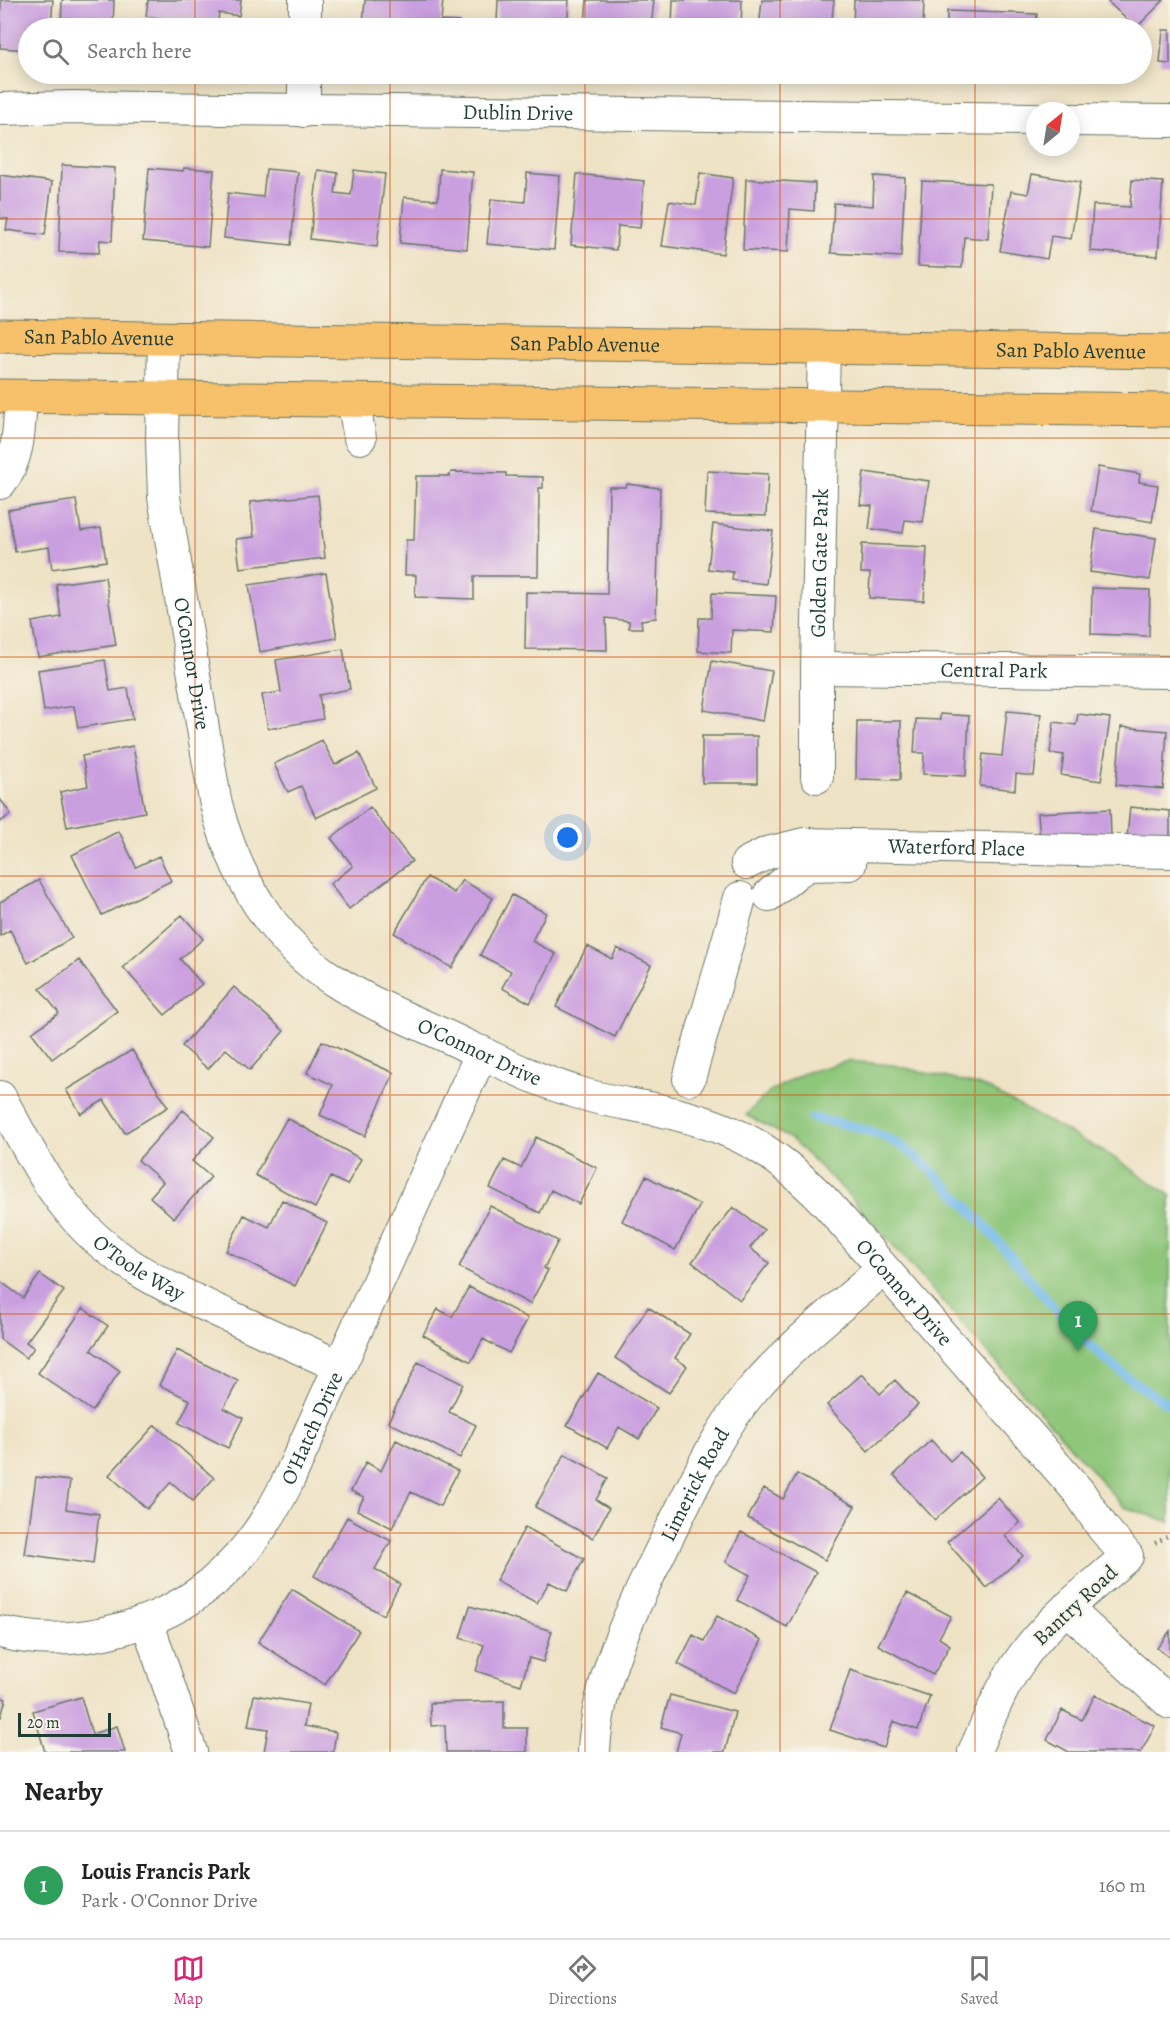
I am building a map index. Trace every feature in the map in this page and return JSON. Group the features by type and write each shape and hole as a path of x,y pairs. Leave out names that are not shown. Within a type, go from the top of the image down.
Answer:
{"main road":[{"name":"San Pablo Avenue","path":"0,336 1170,352"},
{"path":"10,396 1170,410"}],"street":[{"path":"305,0 305,18"},
{"path":"304,84 304,111"},
{"name":"Dublin Drive","path":"0,109 71,107 1026,119"},
{"path":"1080,120 1170,121"},
{"name":"O'Connor Drive","path":"164,339 162,460 166,514 215,800 223,832 235,863 255,901 272,924 291,945 338,983 482,1052 571,1091 678,1114 732,1131 772,1155 805,1181 883,1269 1079,1492 1103,1528 1127,1556"},
{"name":"Golden Gate Park","path":"817,777 824,347"},
{"path":"0,483 9,469 16,449 10,396"},
{"path":"353,400 360,438"},
{"name":"Central Park","path":"817,668 1170,672"},
{"name":"Waterford Place","path":"755,896 735,890 733,880 739,868 767,853 804,844 1170,852"},
{"name":"Waterford Place","path":"689,1079 755,896 802,868 814,864 1170,867"},
{"name":"O'Hatch Drive","path":"0,1632 40,1638 78,1637 113,1631 147,1621 204,1590 230,1567 253,1541 273,1511 287,1483 482,1052"},
{"name":"O'Toole Way","path":"0,1097 54,1190 69,1211 104,1246 125,1262 169,1288 339,1366"},
{"name":"Limerick Road","path":"594,1752 599,1707 621,1639 664,1544 721,1434 751,1392 769,1373 883,1269"},
{"name":"Bantry Road","path":"974,1752 1007,1682 1034,1642 1066,1609 1127,1556"},
{"path":"1066,1609 1170,1703"},
{"path":"147,1621 191,1752"}],"green space":[{"path":"848,1061 893,1065 985,1087 1113,1157 1170,1195 1170,1522 1124,1507 845,1191 791,1139 746,1115 769,1092 804,1073"}],"building":[{"path":"1,0 53,0 52,18 18,18 18,49 0,48"},
{"path":"62,0 114,0 113,18 61,18"},
{"path":"148,0 241,0 239,16 219,13 218,18 146,16"},
{"path":"365,0 443,0 441,18 363,18"},
{"path":"498,0 569,0 568,18 497,18"},
{"path":"587,0 654,0 652,18 585,18"},
{"path":"673,0 742,0 741,18 672,18"},
{"path":"762,0 834,0 832,18 760,18"},
{"path":"854,0 924,0 923,18 853,18"},
{"path":"1106,0 1164,0 1146,18 1125,18"},
{"path":"947,11 1037,14 1037,18 947,18"},
{"path":"1163,30 1170,30 1170,64 1160,63"},
{"path":"62,165 115,168 112,241 100,240 99,253 59,252"},
{"path":"149,168 183,171 184,168 214,170 208,247 143,241"},
{"path":"266,169 298,172 291,245 224,238 228,193 263,197"},
{"path":"440,169 473,172 467,249 400,243 404,197 438,200"},
{"path":"318,170 338,173 335,193 351,195 354,170 385,174 377,247 310,239"},
{"path":"527,173 560,176 554,250 487,244 491,199 525,202"},
{"path":"700,173 733,178 723,254 662,246 669,201 696,205"},
{"path":"577,174 644,181 640,228 618,226 616,250 571,245"},
{"path":"1032,174 1080,182 1071,239 1051,236 1047,259 1000,251 1011,191 1028,194"},
{"path":"0,175 52,182 45,235 6,230 8,219 0,218"},
{"path":"874,176 905,178 901,257 831,253 834,203 873,206"},
{"path":"746,179 815,183 814,211 790,209 788,252 743,250"},
{"path":"1132,180 1163,182 1158,256 1090,251 1093,205 1130,207"},
{"path":"922,181 991,184 988,239 964,237 962,268 918,266"},
{"path":"1098,467 1140,474 1139,482 1158,485 1152,522 1091,511"},
{"path":"707,471 768,474 766,516 705,514"},
{"path":"451,472 506,473 506,476 543,477 543,488 539,488 538,576 474,576 474,599 415,597 416,575 405,575 406,540 414,540 416,476 450,476"},
{"path":"864,472 929,481 923,522 905,520 903,533 869,529 872,506 860,505"},
{"path":"627,484 660,488 656,618 641,620 642,628 629,628 629,621 606,618 607,650 525,649 526,592 607,594 609,487 626,487"},
{"path":"318,495 325,558 240,568 236,539 254,537 250,502"},
{"path":"76,500 81,531 101,528 106,561 52,569 49,547 15,552 8,510"},
{"path":"713,524 773,531 766,584 732,580 733,572 708,569"},
{"path":"1096,529 1156,538 1150,580 1090,572"},
{"path":"862,544 927,547 924,601 869,598 870,573 861,573"},
{"path":"326,573 337,638 260,652 249,585"},
{"path":"105,577 116,645 38,657 32,622 61,617 56,584"},
{"path":"1092,588 1150,590 1149,636 1091,634"},
{"path":"712,593 776,596 774,632 732,630 731,653 698,651 699,618 711,618"},
{"path":"343,649 350,689 319,695 323,719 268,729 262,695 281,692 276,660"},
{"path":"105,660 110,691 128,688 133,719 78,728 74,706 44,711 38,670"},
{"path":"712,661 772,671 763,721 704,710"},
{"path":"1007,711 1041,714 1034,776 1016,774 1015,790 980,786 983,754 1002,756"},
{"path":"940,714 969,716 966,776 923,774 924,753 914,753 916,719 940,720"},
{"path":"1078,714 1110,718 1101,781 1061,775 1064,755 1050,753 1054,722 1076,725"},
{"path":"857,721 901,721 900,780 856,779"},
{"path":"1121,727 1167,731 1163,789 1116,785"},
{"path":"702,736 757,736 757,783 702,783"},
{"path":"322,740 335,765 359,753 376,788 316,818 301,786 288,792 274,764"},
{"path":"133,746 145,812 67,827 60,792 88,786 82,756"},
{"path":"0,799 11,814 0,822"},
{"path":"370,807 412,861 349,909 330,884 353,866 331,838"},
{"path":"1130,807 1170,811 1170,840 1127,837"},
{"path":"1110,809 1111,837 1040,840 1038,813"},
{"path":"119,831 136,867 159,856 171,881 102,915 72,855"},
{"path":"427,877 454,893 462,880 493,898 452,968 394,933"},
{"path":"39,880 72,938 28,963 10,930 0,936 0,902"},
{"path":"512,895 546,913 532,941 556,954 530,1003 502,988 511,971 480,955"},
{"path":"182,915 203,939 180,959 202,984 165,1015 123,967"},
{"path":"587,946 612,959 617,948 651,965 615,1037 556,1007"},
{"path":"79,960 117,1011 52,1059 32,1033 59,1013 40,989"},
{"path":"234,987 284,1031 250,1070 226,1049 208,1069 182,1046"},
{"path":"322,1041 394,1073 365,1136 320,1115 333,1085 307,1073"},
{"path":"132,1050 168,1107 125,1133 104,1100 81,1114 66,1090"},
{"path":"183,1110 214,1137 192,1161 211,1177 174,1218 150,1197 163,1182 138,1160"},
{"path":"287,1118 361,1159 347,1185 331,1177 315,1208 255,1175"},
{"path":"536,1137 597,1168 579,1204 551,1190 540,1213 490,1188 504,1160 521,1168"},
{"path":"646,1176 700,1205 675,1250 622,1221"},
{"path":"282,1200 327,1223 295,1286 226,1251 244,1215 269,1227"},
{"path":"490,1206 558,1241 544,1268 548,1270 530,1304 459,1267"},
{"path":"733,1207 764,1230 750,1248 769,1263 740,1300 692,1262"},
{"path":"40,1274 64,1291 26,1342 34,1348 26,1358 0,1339 0,1281 23,1298"},
{"path":"469,1287 528,1318 509,1353 483,1339 471,1362 423,1335 438,1309 452,1317"},
{"path":"648,1307 690,1334 675,1358 687,1366 669,1393 615,1358"},
{"path":"83,1308 108,1326 91,1350 120,1371 92,1411 38,1373"},
{"path":"177,1350 238,1381 224,1408 243,1418 228,1448 179,1423 190,1400 159,1385"},
{"path":"418,1362 463,1384 449,1412 476,1425 460,1458 388,1422"},
{"path":"598,1373 657,1408 639,1439 619,1427 607,1448 567,1425"},
{"path":"862,1374 880,1394 895,1380 918,1405 868,1451 827,1405"},
{"path":"155,1425 214,1478 193,1501 171,1482 147,1509 109,1475"},
{"path":"396,1440 458,1471 440,1506 411,1492 392,1528 357,1510 364,1497 351,1491 366,1462 381,1471"},
{"path":"931,1440 950,1461 960,1452 982,1477 935,1520 894,1475"},
{"path":"565,1454 608,1478 596,1500 609,1508 593,1538 535,1507"},
{"path":"797,1474 855,1506 825,1560 748,1518 764,1488 783,1499"},
{"path":"36,1477 70,1481 66,1509 99,1514 93,1564 25,1554"},
{"path":"998,1498 1020,1523 1005,1536 1023,1556 987,1588 947,1542"},
{"path":"347,1517 391,1541 375,1569 400,1584 383,1615 314,1576"},
{"path":"525,1527 584,1559 567,1591 549,1582 537,1603 496,1581"},
{"path":"741,1532 816,1572 787,1627 737,1600 750,1575 726,1562"},
{"path":"292,1589 359,1631 325,1685 258,1642"},
{"path":"907,1593 951,1616 939,1638 950,1645 933,1675 878,1645"},
{"path":"470,1606 552,1631 543,1662 529,1658 521,1685 476,1671 484,1645 460,1638"},
{"path":"717,1616 762,1640 734,1693 678,1664 693,1635 704,1641"},
{"path":"1170,1631 1170,1658 1157,1648"},
{"path":"850,1670 930,1696 918,1730 893,1721 884,1748 830,1730"},
{"path":"254,1695 308,1704 304,1726 336,1732 333,1752 264,1752 268,1729 248,1726"},
{"path":"670,1695 735,1712 725,1752 676,1752 681,1733 661,1727"},
{"path":"1095,1695 1155,1726 1141,1752 1069,1752 1047,1740 1062,1710 1082,1720"},
{"path":"0,1697 6,1699 1,1717 0,1717"},
{"path":"81,1697 92,1734 117,1726 125,1752 45,1752 33,1711"},
{"path":"504,1701 504,1728 527,1728 527,1752 446,1752 445,1725 431,1726 430,1703"}],"waterway":[{"path":"812,1118 872,1132 900,1145 918,1158 972,1211 1079,1335 1129,1378 1170,1405"}],"place":[{"name":"Louis Francis Park","path":"1078,1351"}]}
